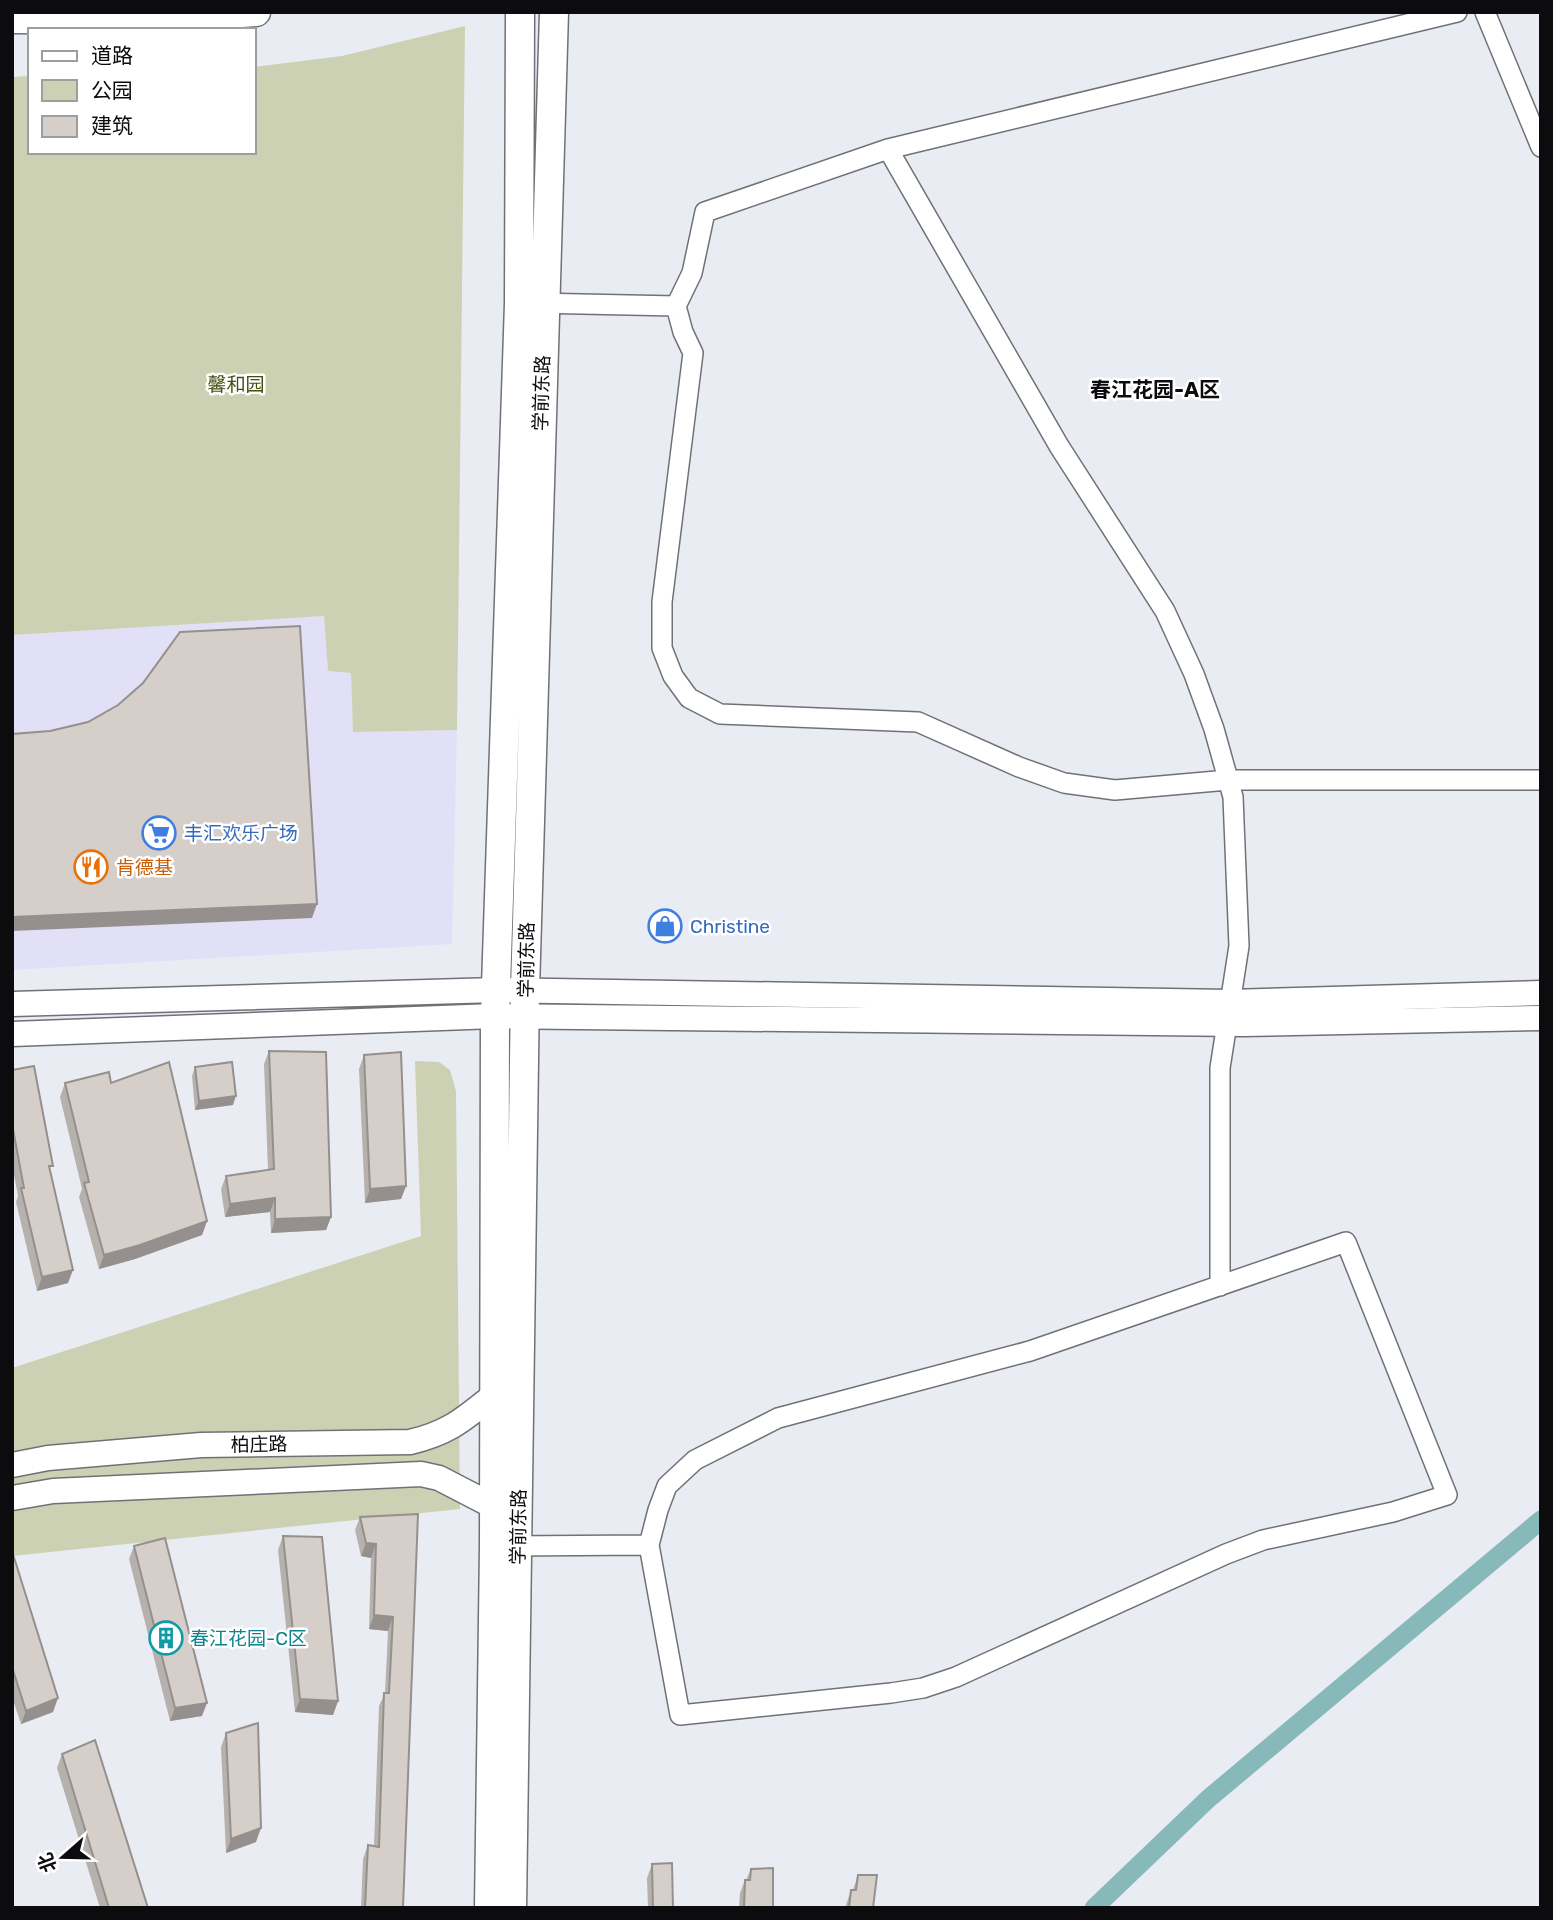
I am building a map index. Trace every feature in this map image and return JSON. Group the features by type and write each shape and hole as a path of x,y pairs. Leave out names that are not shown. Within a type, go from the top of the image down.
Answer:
{"main road":[{"path":"12,19 148,20 256,12"},
{"name":"学前东路","path":"489,1908 506,1546 525,1003 531,303 520,12"},
{"name":"学前东路","path":"512,1908 506,1546 493,1506 496,1003 531,303 554,12"}],"street":[{"path":"1458,12 888,149 705,212 692,272 676,306 683,332 694,354 662,602 662,648 673,676 689,698 720,714 918,722 1019,767 1064,783 1115,790 1228,780 1541,780"},
{"path":"1485,12 1541,147"},
{"path":"888,149 1059,446 1165,611 1194,674 1214,729 1233,797 1239,946 1220,1068 1220,1286"},
{"path":"531,303 676,306"},
{"path":"1228,1013 1541,993"},
{"path":"12,1034 496,1003"},
{"path":"12,1004 525,1003 1541,1018"},
{"path":"1346,1242 1447,1495 1393,1512 1263,1540 1226,1554 956,1677 923,1688 680,1715 649,1545 667,1486 695,1460 778,1418 1030,1351 1346,1242"},
{"name":"柏庄路","path":"12,1465 48,1458 201,1445 410,1442 432,1437 454,1427 494,1395"},
{"name":"柏庄路","path":"12,1498 53,1491 421,1474 439,1478 493,1506"},
{"path":"506,1546 649,1545"}],"shaded area":[{"path":"324,616 328,671 351,673 353,732 457,730 452,944 12,970 12,635"}],"green space":[{"name":"馨和园","path":"465,26 457,730 353,732 351,673 328,671 324,616 12,635 12,77 28,76 28,154 256,154 256,67 342,56"},
{"path":"415,1061 439,1062 450,1070 456,1091 460,1509 12,1556 12,1368 421,1236"}],"building":[{"name":"丰汇欢乐广场","path":"300,626 317,904 12,917 12,734 50,731 88,722 118,705 143,683 180,632"},
{"path":"269,1051 326,1052 331,1217 275,1219 275,1198 230,1204 226,1176 274,1169"},
{"path":"401,1052 406,1186 370,1189 364,1055"},
{"path":"169,1062 207,1221 104,1255 84,1183 89,1182 65,1083 109,1072 111,1083"},
{"path":"232,1062 236,1096 199,1101 195,1067"},
{"path":"34,1066 53,1166 49,1166 73,1270 42,1277 21,1188 24,1188 12,1124 12,1070"},
{"path":"418,1514 403,1908 365,1908 368,1845 379,1847 384,1693 389,1693 393,1617 374,1615 376,1544 366,1543 360,1517"},
{"path":"283,1536 322,1537 338,1701 300,1699"},
{"name":"春江花园-C区","path":"165,1538 207,1703 175,1708 134,1546"},
{"path":"12,1551 58,1698 26,1711 12,1667"},
{"path":"258,1723 261,1828 231,1839 226,1733"},
{"path":"95,1740 148,1908 109,1908 62,1754"},
{"path":"672,1863 673,1908 653,1908 652,1864"},
{"path":"773,1868 773,1908 744,1908 745,1880 750,1880 751,1869"},
{"path":"858,1875 877,1875 873,1908 849,1908 851,1890 856,1890"}],"waterway":[{"path":"1094,1908 1208,1799 1541,1520"}],"place":[{"name":"丰汇欢乐广场","path":"159,833"},
{"name":"肯德基","path":"91,867"},
{"name":"Christine","path":"665,926"},
{"name":"春江花园-C区","path":"166,1638"}],"district":[{"name":"春江花园-A区","path":"1155,390"}]}
